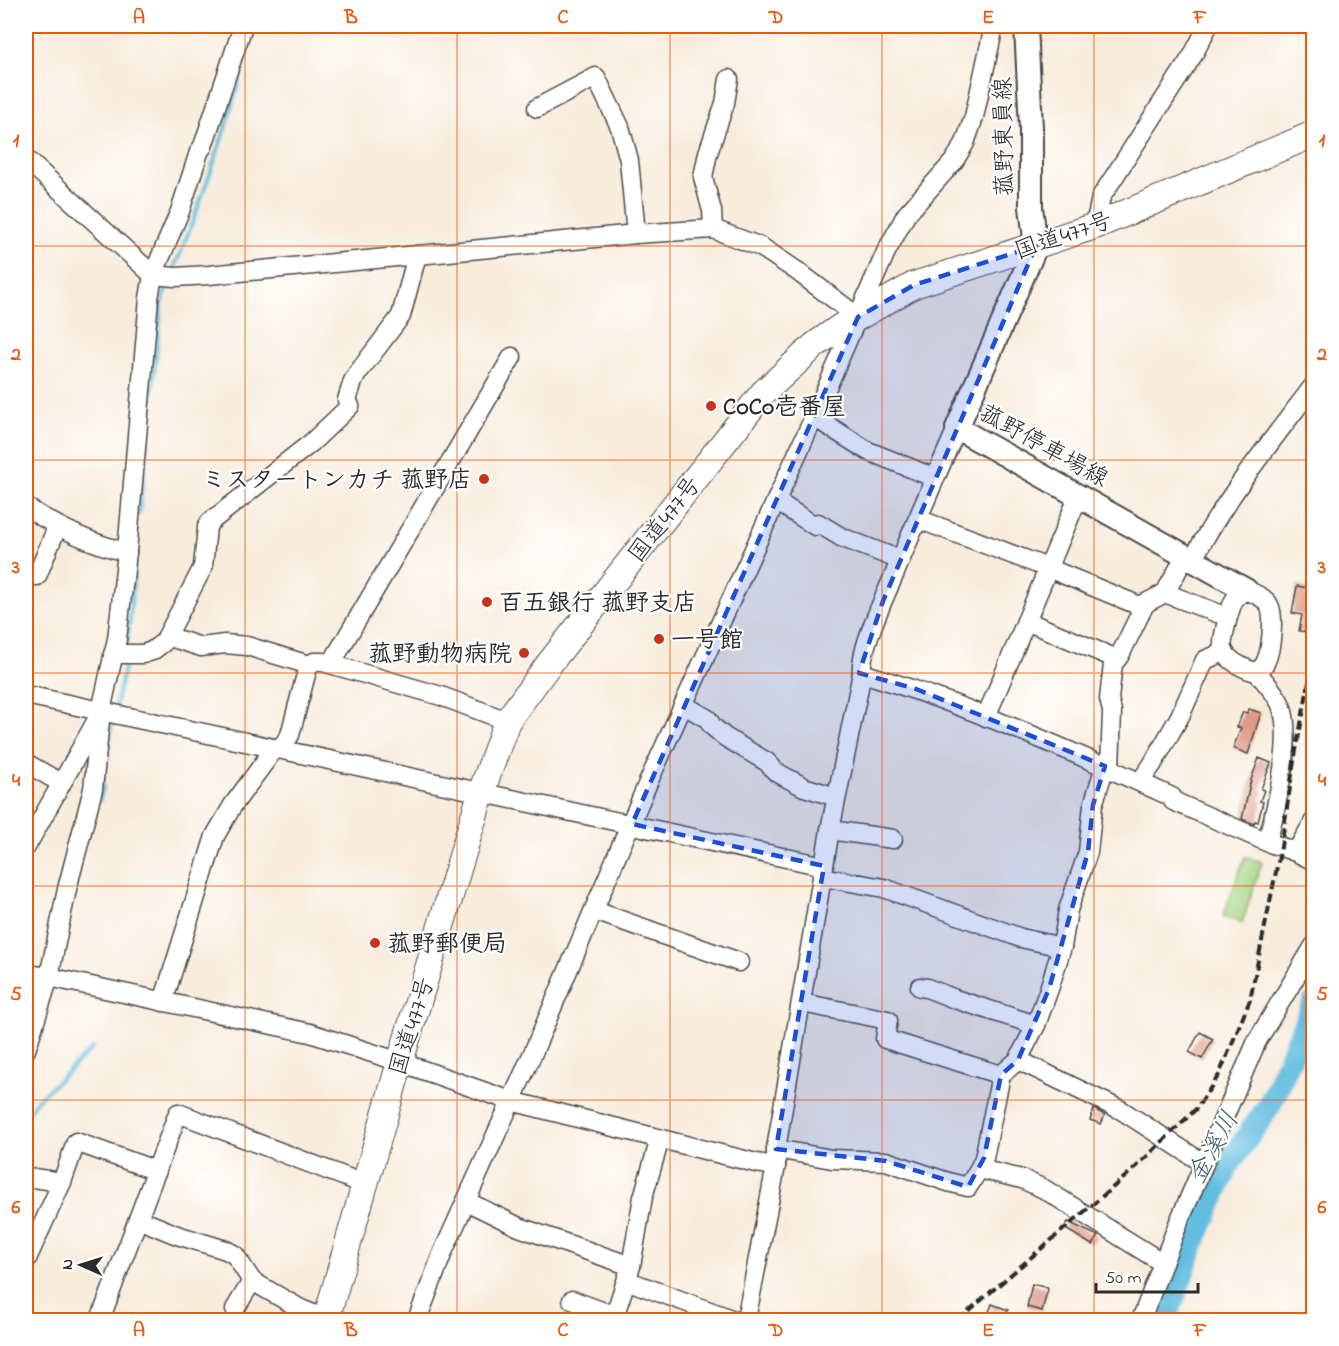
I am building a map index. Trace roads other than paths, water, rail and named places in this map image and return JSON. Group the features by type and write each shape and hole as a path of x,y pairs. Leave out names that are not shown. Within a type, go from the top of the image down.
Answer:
{"highway":[{"name":"国道477号","path":"326,1320 364,1184 481,793 507,721 549,664 763,393 815,345 858,316 914,285 1095,226 1314,134"}],"main road":[{"name":"菰野東員線","path":"1026,26 1032,128 1031,207 1036,246"},
{"name":"菰野停車場線","path":"1036,246 957,428 1246,590"}],"street":[{"path":"26,1050 49,977 67,889 93,789 122,655 127,552 149,298 163,276 180,211 243,26"},
{"path":"417,1320 466,1201 886,252 906,215 954,161 965,143 974,117 994,26"},
{"path":"1095,226 1101,197 1193,55 1208,26"},
{"path":"537,108 596,77 620,127 626,149 636,234"},
{"path":"712,229 712,211 703,177 708,153 725,103 729,79"},
{"path":"26,159 163,276 712,229 761,247 858,316"},
{"path":"122,655 152,651 164,642 203,567 207,527 210,522 311,443 350,406 348,400 353,381 402,316 417,255"},
{"path":"331,664 512,357"},
{"path":"26,974 49,977 310,1034 400,1062 511,1101 756,1163 776,1157 886,1161 968,1187 979,1169 1001,1075 1018,1060 1036,1025 1062,947 1068,910 1088,852 1093,806 1107,767 1113,664 1143,605 1165,593 1224,507 1314,385"},
{"path":"814,417 868,452 935,478"},
{"path":"746,1320 776,1157 830,830 862,673 861,667 869,638 900,560 957,428"},
{"path":"986,717 1079,495"},
{"path":"776,501 815,526 818,523 841,537 900,560"},
{"path":"26,507 57,527 109,548 127,552"},
{"path":"918,519 1143,605"},
{"path":"26,573 37,576 57,527"},
{"path":"1257,672 1263,668 1267,660 1272,614 1264,599 1246,590 1234,601 1222,644 1224,652 1231,659 1257,672 1282,706 1286,731 1280,791 1267,842"},
{"path":"1165,593 1216,613"},
{"path":"1026,621 1117,658"},
{"path":"166,636 201,647 225,644 247,646 306,664 308,667"},
{"path":"1140,782 1180,716 1205,660 1224,652"},
{"path":"163,1002 215,836 233,804 290,735 308,667 314,662 331,664 441,696 507,721"},
{"path":"862,673 916,689 1107,767 1172,797 1173,801 1314,861"},
{"path":"26,695 632,824 884,888 1021,938 1062,947"},
{"path":"684,705 708,719 712,726 725,737 767,762 776,772 804,787 836,797"},
{"path":"26,847 61,783 110,713"},
{"path":"26,762 61,783"},
{"path":"1296,852 1314,821"},
{"path":"830,830 892,839"},
{"path":"595,911 739,962"},
{"path":"1142,1320 1203,1163 1257,1041 1314,946"},
{"path":"920,987 1036,1025"},
{"path":"802,1003 888,1020 885,1039 1001,1075"},
{"path":"1018,1060 1121,1110 1203,1163"},
{"path":"100,1320 178,1113 364,1184"},
{"path":"572,1300 614,1318 629,1274 643,1197 660,1139"},
{"path":"26,1262 62,1182 76,1142 157,1172"},
{"path":"979,1169 1022,1179 1044,1189 1163,1263"},
{"path":"26,1177 62,1182"},
{"path":"466,1201 519,1227 629,1274 634,1283 734,1320"},
{"path":"138,1219 177,1235 226,1250 235,1255 252,1281 301,1309 326,1320"},
{"path":"234,1309 252,1281"}],"waterway":[{"path":"173,271 216,157 254,26"},
{"path":"139,514 161,308 168,283"},
{"path":"127,648 134,569"},
{"path":"115,710 126,658"},
{"path":"104,763 113,720"},
{"path":"99,801 103,789 103,776"},
{"name":"金溪川","path":"1165,1320 1191,1249 1227,1166 1269,1106 1314,1004"},
{"path":"26,1116 36,1101 93,1048"},
{"path":"26,1068 30,1055"}],"railway":[{"path":"958,1320 1133,1170 1196,1109 1219,1075 1250,1000 1281,847 1294,761 1314,656"}],"place":[{"name":"CoCo壱番屋","path":"711,406"},
{"name":"ミスタートンカチ 菰野店","path":"484,479"},
{"name":"百五銀行 菰野支店","path":"487,602"},
{"name":"一号館","path":"659,639"},
{"name":"菰野動物病院","path":"524,653"},
{"name":"菰野郵便局","path":"375,943"}]}
